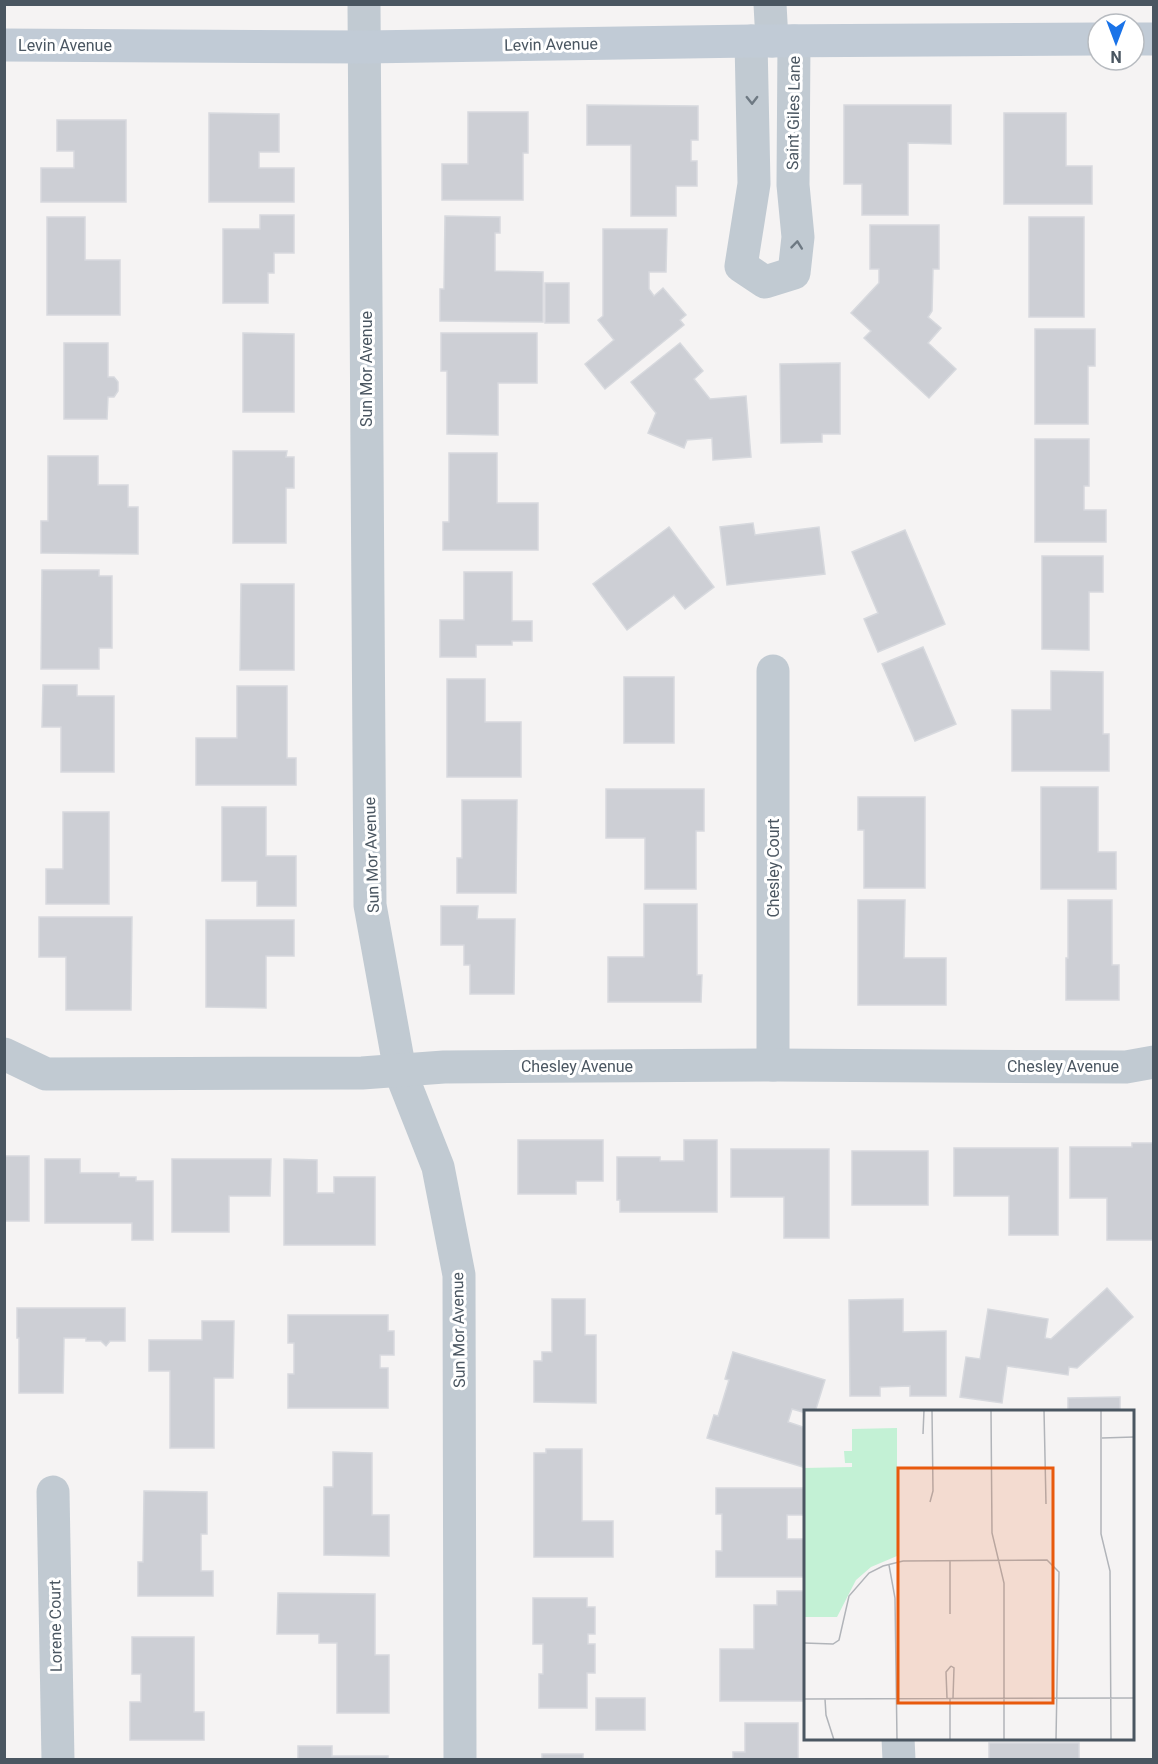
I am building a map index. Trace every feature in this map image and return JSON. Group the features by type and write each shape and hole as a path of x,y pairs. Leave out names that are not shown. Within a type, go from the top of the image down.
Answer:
{"street":[{"name":"Sun Mor Avenue","path":"364,4 370,905 400,1071 438,1167 459,1275 460,1760"},
{"name":"Saint Giles Lane","path":"770,4 772,41 793,184 798,237 794,273 765,282 741,266 772,41"},
{"name":"Levin Avenue","path":"4,45 365,47 1086,39"},
{"name":"Saint Giles Lane","path":"754,184 793,184"},
{"name":"Chesley Court","path":"773,671 773,1065"},
{"name":"Chesley Avenue","path":"4,1054 46,1074 362,1073 444,1067 773,1065 1126,1067 1154,1062"},
{"name":"Lorene Court","path":"53,1492 58,1760"},
{"path":"898,1740 899,1760"}],"building":[{"path":"587,105 698,106 698,140 691,140 691,161 697,161 697,186 676,186 676,216 631,216 631,145 587,145"},
{"path":"844,105 951,105 951,144 908,143 908,215 862,215 862,184 844,184"},
{"path":"468,112 528,112 528,153 523,153 523,200 442,200 442,164 468,164"},
{"path":"209,113 279,114 279,152 259,152 259,168 294,168 294,202 209,202"},
{"path":"1004,113 1066,113 1066,166 1092,166 1092,204 1004,204"},
{"path":"57,120 126,120 126,202 41,202 41,168 74,168 74,151 57,151"},
{"path":"260,215 294,215 294,253 274,253 274,273 268,273 268,303 223,303 223,229 260,229"},
{"path":"445,216 500,217 500,233 495,233 495,271 543,272 543,322 440,321 440,289 444,289"},
{"path":"47,217 85,217 85,260 120,260 120,315 47,315"},
{"path":"1029,217 1084,217 1084,317 1029,317"},
{"path":"870,225 939,225 939,269 933,269 932,311 928,317 941,328 928,343 956,369 929,398 864,338 871,331 851,313 879,283 879,269 870,269"},
{"path":"603,229 667,229 666,272 649,272 649,289 654,296 663,288 686,315 680,320 684,325 605,389 585,364 614,340 598,320 603,316"},
{"path":"545,283 569,283 569,323 545,323"},
{"path":"1035,329 1095,329 1095,366 1088,366 1088,424 1035,424"},
{"path":"243,333 294,334 294,412 243,412"},
{"path":"441,333 537,333 537,383 498,383 498,435 447,434 447,371 441,371"},
{"path":"64,343 108,343 108,377 114,377 118,382 118,391 114,397 108,397 107,419 64,419"},
{"path":"680,343 703,371 694,379 710,399 746,396 751,457 713,460 712,438 687,440 684,448 648,433 656,413 631,382"},
{"path":"840,363 840,434 822,434 822,442 781,443 780,364"},
{"path":"1035,439 1089,439 1089,486 1084,486 1084,510 1106,510 1106,542 1035,542"},
{"path":"233,451 287,451 286,457 294,457 294,488 286,488 286,543 233,543"},
{"path":"449,453 497,453 497,503 538,503 538,550 443,550 443,522 449,522"},
{"path":"48,456 98,456 98,485 128,485 128,507 138,507 138,554 41,553 41,521 48,521"},
{"path":"753,523 755,535 819,527 825,574 727,585 720,527"},
{"path":"669,527 714,587 685,609 674,595 627,630 593,584"},
{"path":"905,530 945,624 878,652 864,619 878,613 852,552"},
{"path":"1042,556 1103,556 1103,592 1089,592 1089,650 1042,649"},
{"path":"42,570 99,570 99,576 112,576 112,648 99,648 99,669 41,669"},
{"path":"464,572 512,572 512,621 532,621 532,641 512,641 512,645 476,645 476,657 440,657 440,620 464,620"},
{"path":"241,584 294,584 294,670 240,670"},
{"path":"923,647 956,724 915,741 882,664"},
{"path":"1051,671 1103,672 1103,734 1109,734 1109,771 1012,771 1012,710 1051,710"},
{"path":"624,677 674,677 674,743 624,743"},
{"path":"447,679 485,679 485,722 521,722 521,777 447,777"},
{"path":"43,685 77,685 77,696 114,696 114,772 61,772 61,727 42,727"},
{"path":"237,686 287,686 287,758 296,758 296,785 196,785 196,738 237,738"},
{"path":"1041,787 1098,787 1098,852 1116,852 1116,889 1041,889"},
{"path":"606,789 704,789 704,831 696,831 696,889 645,889 645,838 606,838"},
{"path":"858,797 925,797 925,888 864,888 864,830 858,830"},
{"path":"462,800 517,800 516,893 457,893 457,858 462,858"},
{"path":"222,807 266,807 266,856 296,856 296,906 257,906 257,881 222,881"},
{"path":"63,812 109,812 109,904 46,904 46,869 63,869"},
{"path":"858,900 905,900 904,958 946,958 946,1005 858,1005"},
{"path":"1068,900 1112,900 1112,965 1119,965 1119,1000 1066,1000"},
{"path":"644,904 697,904 697,975 702,975 701,1002 608,1002 608,957 644,957"},
{"path":"441,906 478,906 477,919 515,919 514,994 470,994 470,965 464,965 464,945 441,945"},
{"path":"39,917 132,917 131,1010 66,1010 66,957 39,957"},
{"path":"206,920 294,920 294,956 266,956 266,1008 206,1007"},
{"path":"518,1140 603,1140 603,1181 576,1181 576,1194 518,1194"},
{"path":"684,1140 717,1140 717,1212 620,1212 620,1200 617,1200 617,1157 660,1157 660,1161 684,1161"},
{"path":"1132,1143 1154,1143 1154,1240 1107,1240 1107,1198 1070,1198 1070,1147 1132,1147"},
{"path":"954,1148 1058,1148 1058,1235 1009,1235 1009,1196 954,1196"},
{"path":"731,1149 829,1149 829,1238 784,1238 784,1197 731,1197"},
{"path":"852,1151 928,1151 928,1205 852,1205"},
{"path":"4,1156 29,1156 29,1221 4,1221"},
{"path":"45,1159 80,1159 80,1173 119,1173 119,1177 136,1177 136,1181 153,1181 153,1240 132,1240 132,1223 45,1223"},
{"path":"172,1159 271,1159 270,1196 229,1196 229,1232 172,1232"},
{"path":"284,1159 317,1160 317,1193 334,1193 334,1177 375,1177 375,1245 284,1245"},
{"path":"1107,1288 1133,1317 1077,1368 1069,1367 1068,1375 1007,1366 1002,1403 960,1397 966,1357 980,1359 988,1309 1048,1319 1045,1338 1051,1339"},
{"path":"552,1299 585,1299 585,1335 596,1335 596,1403 534,1402 534,1361 542,1361 542,1352 552,1352"},
{"path":"903,1299 903,1332 946,1331 946,1396 910,1396 910,1386 880,1387 880,1396 850,1396 849,1300"},
{"path":"17,1308 125,1308 125,1341 110,1341 106,1346 101,1341 86,1341 86,1338 64,1338 63,1393 19,1393"},
{"path":"288,1315 388,1315 388,1331 394,1331 394,1355 380,1355 380,1368 388,1368 388,1408 288,1408 288,1374 294,1374 294,1343 288,1343"},
{"path":"202,1321 234,1321 233,1378 214,1378 214,1448 170,1448 170,1371 149,1371 149,1340 202,1340"},
{"path":"733,1352 825,1380 816,1410 804,1410 804,1412 792,1409 788,1422 804,1427 804,1467 707,1438 714,1415 718,1416 729,1380 725,1379"},
{"path":"1120,1397 1120,1410 1068,1410 1068,1398"},
{"path":"546,1449 582,1449 582,1521 613,1521 613,1557 534,1557 534,1453 546,1453"},
{"path":"333,1452 372,1453 372,1515 389,1515 389,1556 324,1555 324,1487 333,1487"},
{"path":"716,1488 804,1488 804,1515 787,1515 787,1539 804,1539 804,1577 716,1577 716,1551 722,1551 722,1514 716,1514"},
{"path":"144,1491 207,1492 207,1534 201,1534 201,1571 213,1571 213,1596 138,1596 138,1562 143,1562"},
{"path":"777,1591 804,1591 804,1701 720,1701 720,1649 754,1649 754,1605 777,1605"},
{"path":"278,1593 375,1594 375,1655 389,1655 389,1713 337,1713 337,1643 319,1643 319,1634 277,1634"},
{"path":"533,1598 587,1598 587,1607 595,1607 595,1634 588,1634 588,1644 595,1644 595,1673 587,1673 587,1708 539,1708 539,1674 543,1674 543,1644 533,1644"},
{"path":"132,1637 194,1637 194,1712 204,1712 204,1740 130,1740 130,1702 141,1702 141,1674 132,1674"},
{"path":"596,1698 645,1698 645,1730 596,1730"},
{"path":"745,1723 798,1723 798,1760 733,1760 733,1752 745,1752"},
{"path":"989,1743 1079,1743 1079,1760 989,1760"},
{"path":"298,1746 332,1746 332,1756 388,1756 388,1760 298,1760"},
{"path":"542,1754 583,1754 583,1760 542,1760"}]}
